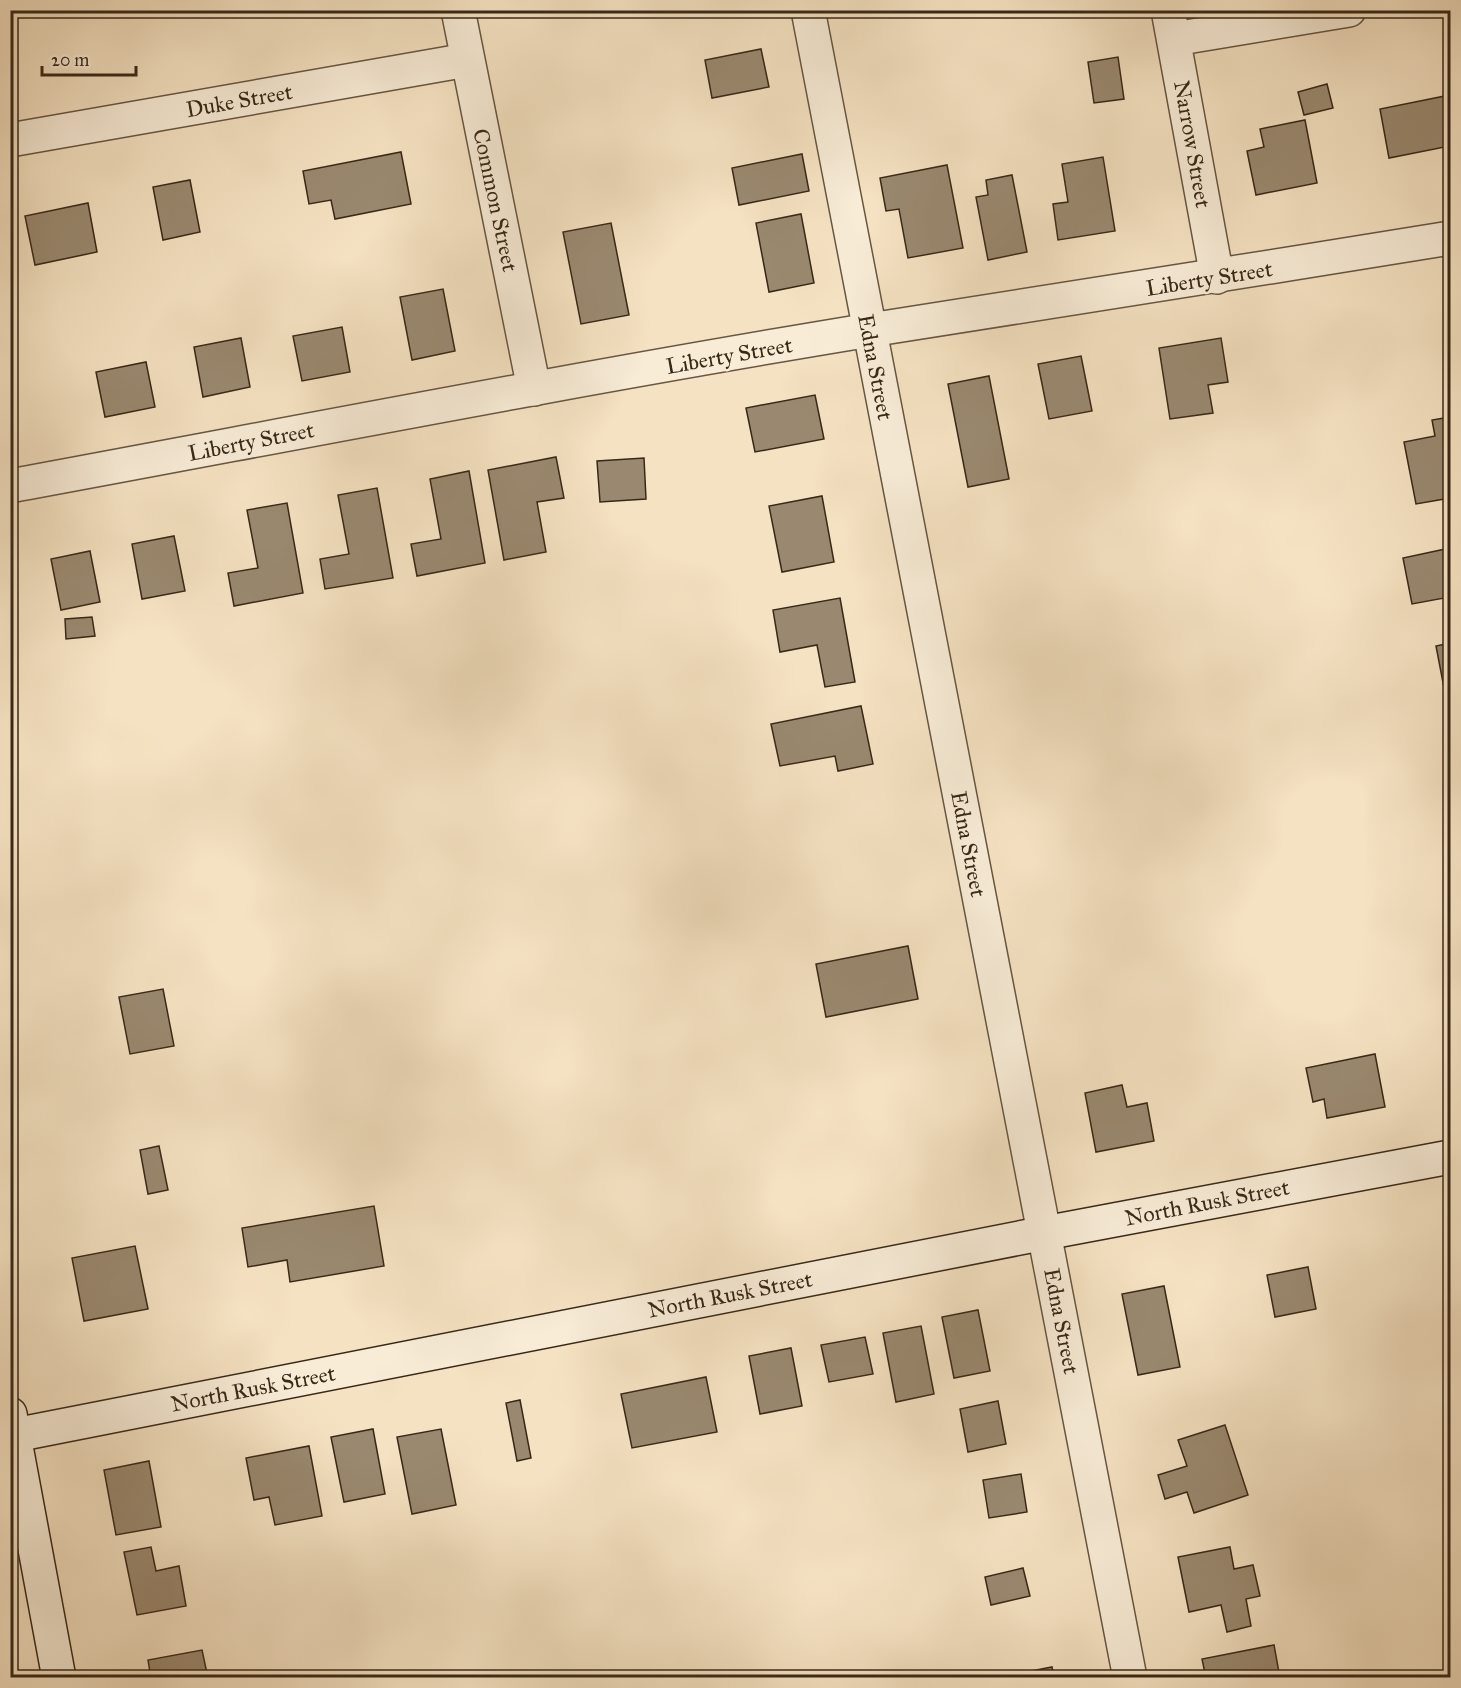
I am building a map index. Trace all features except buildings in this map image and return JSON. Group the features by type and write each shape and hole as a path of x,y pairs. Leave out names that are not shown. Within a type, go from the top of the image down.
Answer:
{"street":[{"name":"Common Street","path":"458,10 534,389"},
{"name":"Edna Street","path":"807,10 1130,1677"},
{"path":"1171,25 1349,10"},
{"name":"Narrow Street","path":"1171,25 1217,277"},
{"name":"Duke Street","path":"10,140 467,60"},
{"name":"Liberty Street","path":"10,486 534,389 869,330 1217,277 1450,238"},
{"name":"North Rusk Street","path":"12,1428 1450,1157"},
{"path":"12,1428 59,1677"}]}
